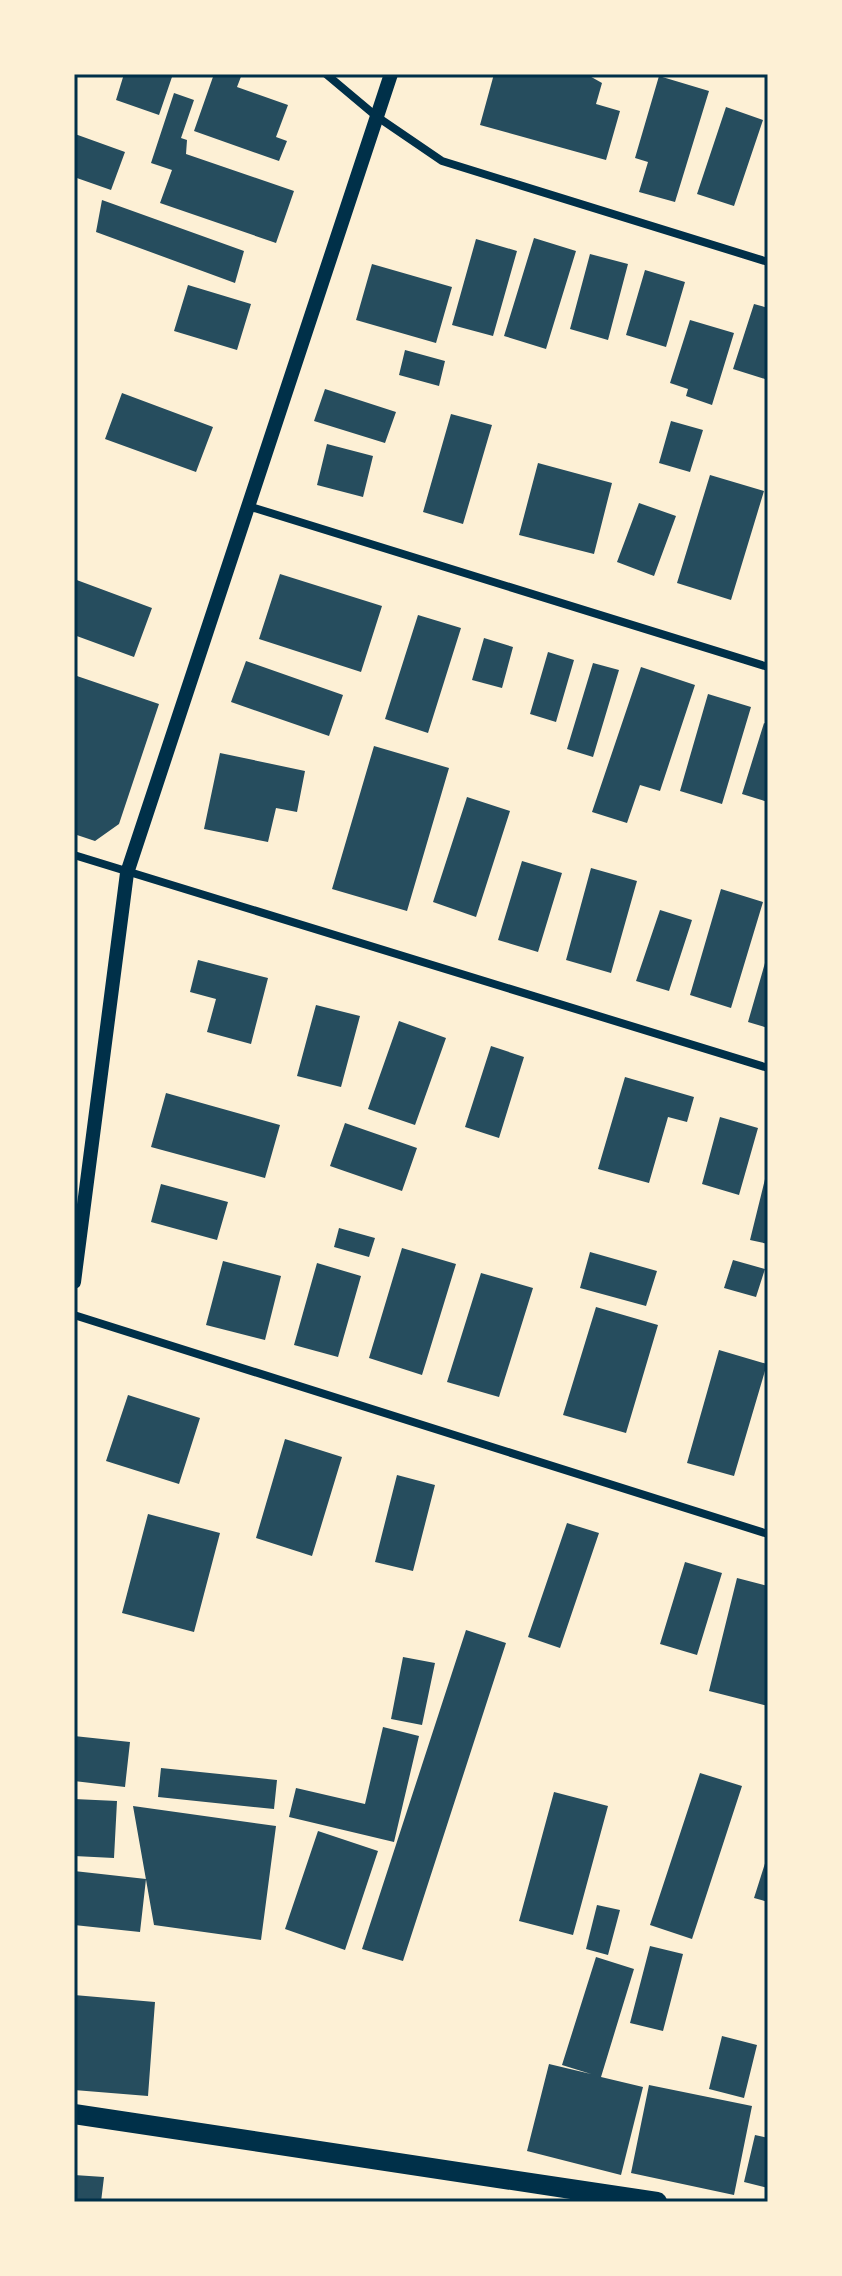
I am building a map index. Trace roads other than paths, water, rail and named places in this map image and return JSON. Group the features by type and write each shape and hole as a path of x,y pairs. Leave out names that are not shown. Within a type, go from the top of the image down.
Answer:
{"main road":[{"path":"74,2114 657,2202"}],"street":[{"path":"326,74 376,116 442,161 768,262"},
{"path":"74,1282 127,873 391,74"},
{"path":"248,506 768,667"},
{"path":"74,855 768,1068"},
{"path":"74,1315 768,1534"}]}
